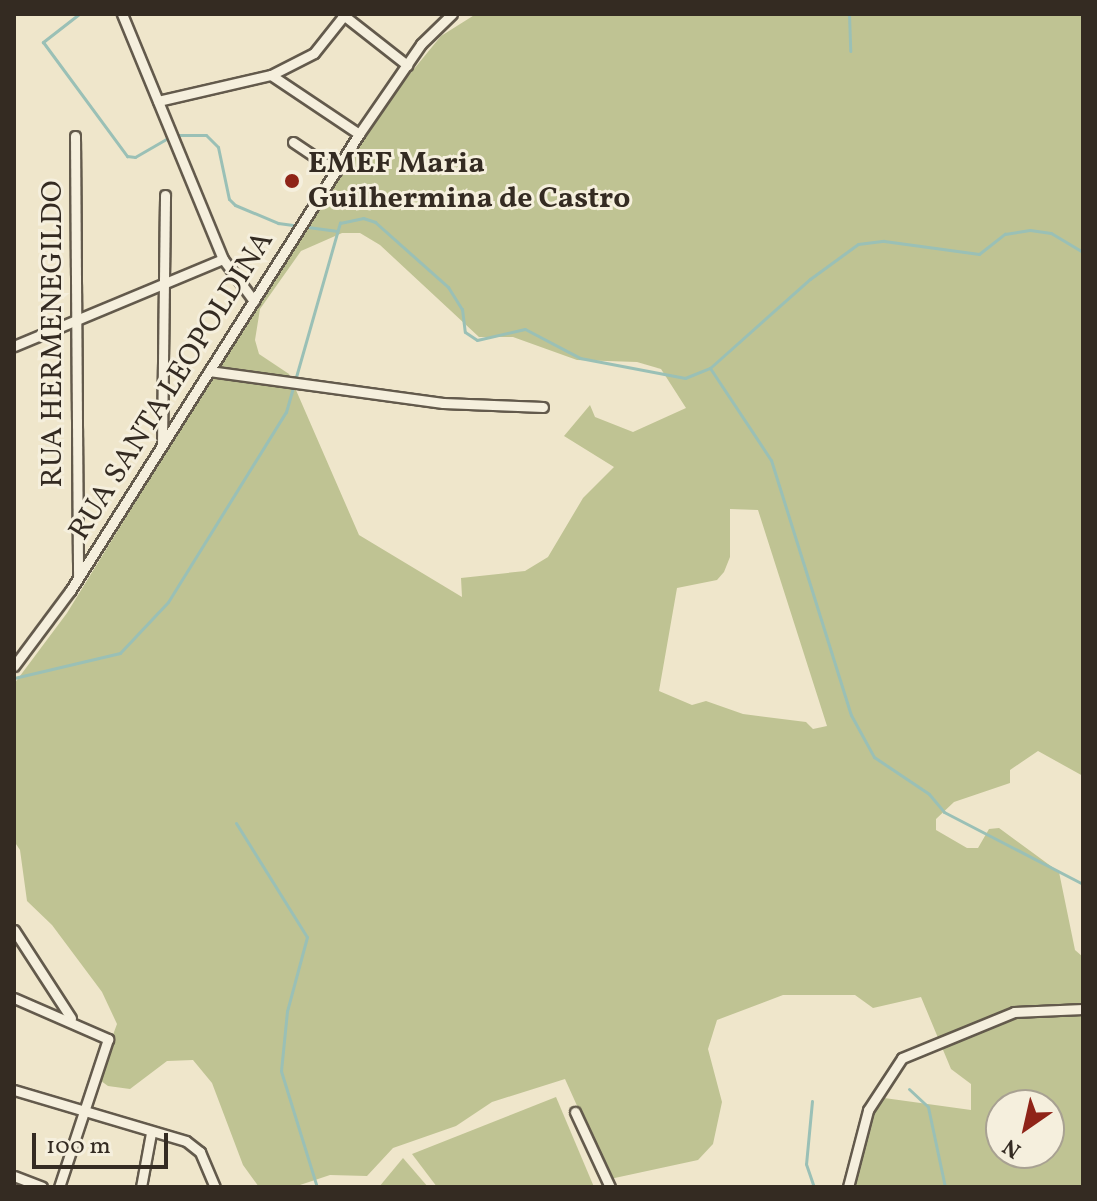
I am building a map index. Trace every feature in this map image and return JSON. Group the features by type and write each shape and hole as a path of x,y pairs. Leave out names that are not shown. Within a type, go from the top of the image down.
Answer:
{"street":[{"path":"122,14 223,259 254,301"},
{"name":"RUA SANTA LEOPOLDINA","path":"14,666 78,579 359,134 407,65 452,14"},
{"path":"158,101 271,75 314,53 343,15 407,65"},
{"path":"271,75 359,134"},
{"name":"RUA HERMENEGILDO","path":"75,136 79,319 78,579"},
{"path":"293,142 336,171"},
{"path":"162,445 161,282 165,195"},
{"path":"14,346 161,282 223,259"},
{"path":"209,371 443,403 543,407"},
{"path":"14,930 71,1019"},
{"path":"14,998 71,1019 107,1037 59,1187"},
{"path":"848,1187 868,1110 902,1058 1014,1012 1083,1009"},
{"path":"14,1090 194,1146 215,1187"},
{"path":"575,1112 610,1187"},
{"path":"141,1187 151,1133"},
{"path":"14,1176 42,1187"}],"green space":[{"path":"476,14 1083,14 1083,776 1038,751 1010,770 1010,783 954,802 936,819 936,830 967,848 978,848 989,829 999,828 1059,872 1075,950 1083,957 1083,1187 850,1187 877,1097 971,1110 971,1084 951,1069 921,997 873,1008 855,995 783,995 717,1020 708,1049 722,1102 713,1144 698,1160 610,1179 565,1079 492,1102 456,1126 393,1148 367,1176 330,1175 294,1187 259,1187 243,1165 212,1083 193,1060 167,1061 130,1089 108,1086 97,1078 117,1024 102,992 52,925 27,901 20,850 14,841 14,684 67,613 363,131 441,36","holes":["342,233 360,233 380,245 479,337 513,337 577,360 637,362 661,369 686,408 633,432 595,417 590,405 564,436 614,467 583,498 548,557 525,571 461,578 462,597 359,535 289,374 259,354 255,340 260,309 301,251","730,509 758,510 827,726 813,729 806,722 743,714 706,701 692,705 659,691 677,588 717,580 724,572 730,557"]},
{"path":"556,1097 594,1187 437,1187 412,1154"},
{"path":"403,1158 428,1187 379,1187"}],"waterway":[{"path":"79,14 43,42 127,156 135,157 173,135 206,135 218,147 229,199 235,205 278,223 337,231"},
{"path":"849,14 850,51"},
{"path":"14,678 120,653 168,602 286,412 340,223 363,218 375,222 448,287 462,309 465,332 477,340 525,329 580,358 685,378 710,368 810,279 858,244 884,241 979,254 1005,234 1030,230 1051,233 1083,252"},
{"path":"710,368 771,460 851,715 874,757 929,794 944,812 1083,884"},
{"path":"236,823 307,937 287,1011 281,1071 317,1187"},
{"path":"909,1089 928,1107 945,1187"},
{"path":"812,1101 806,1164 814,1187"}],"place":[{"name":"EMEF Maria Guilhermina de Castro","path":"292,181"}]}
